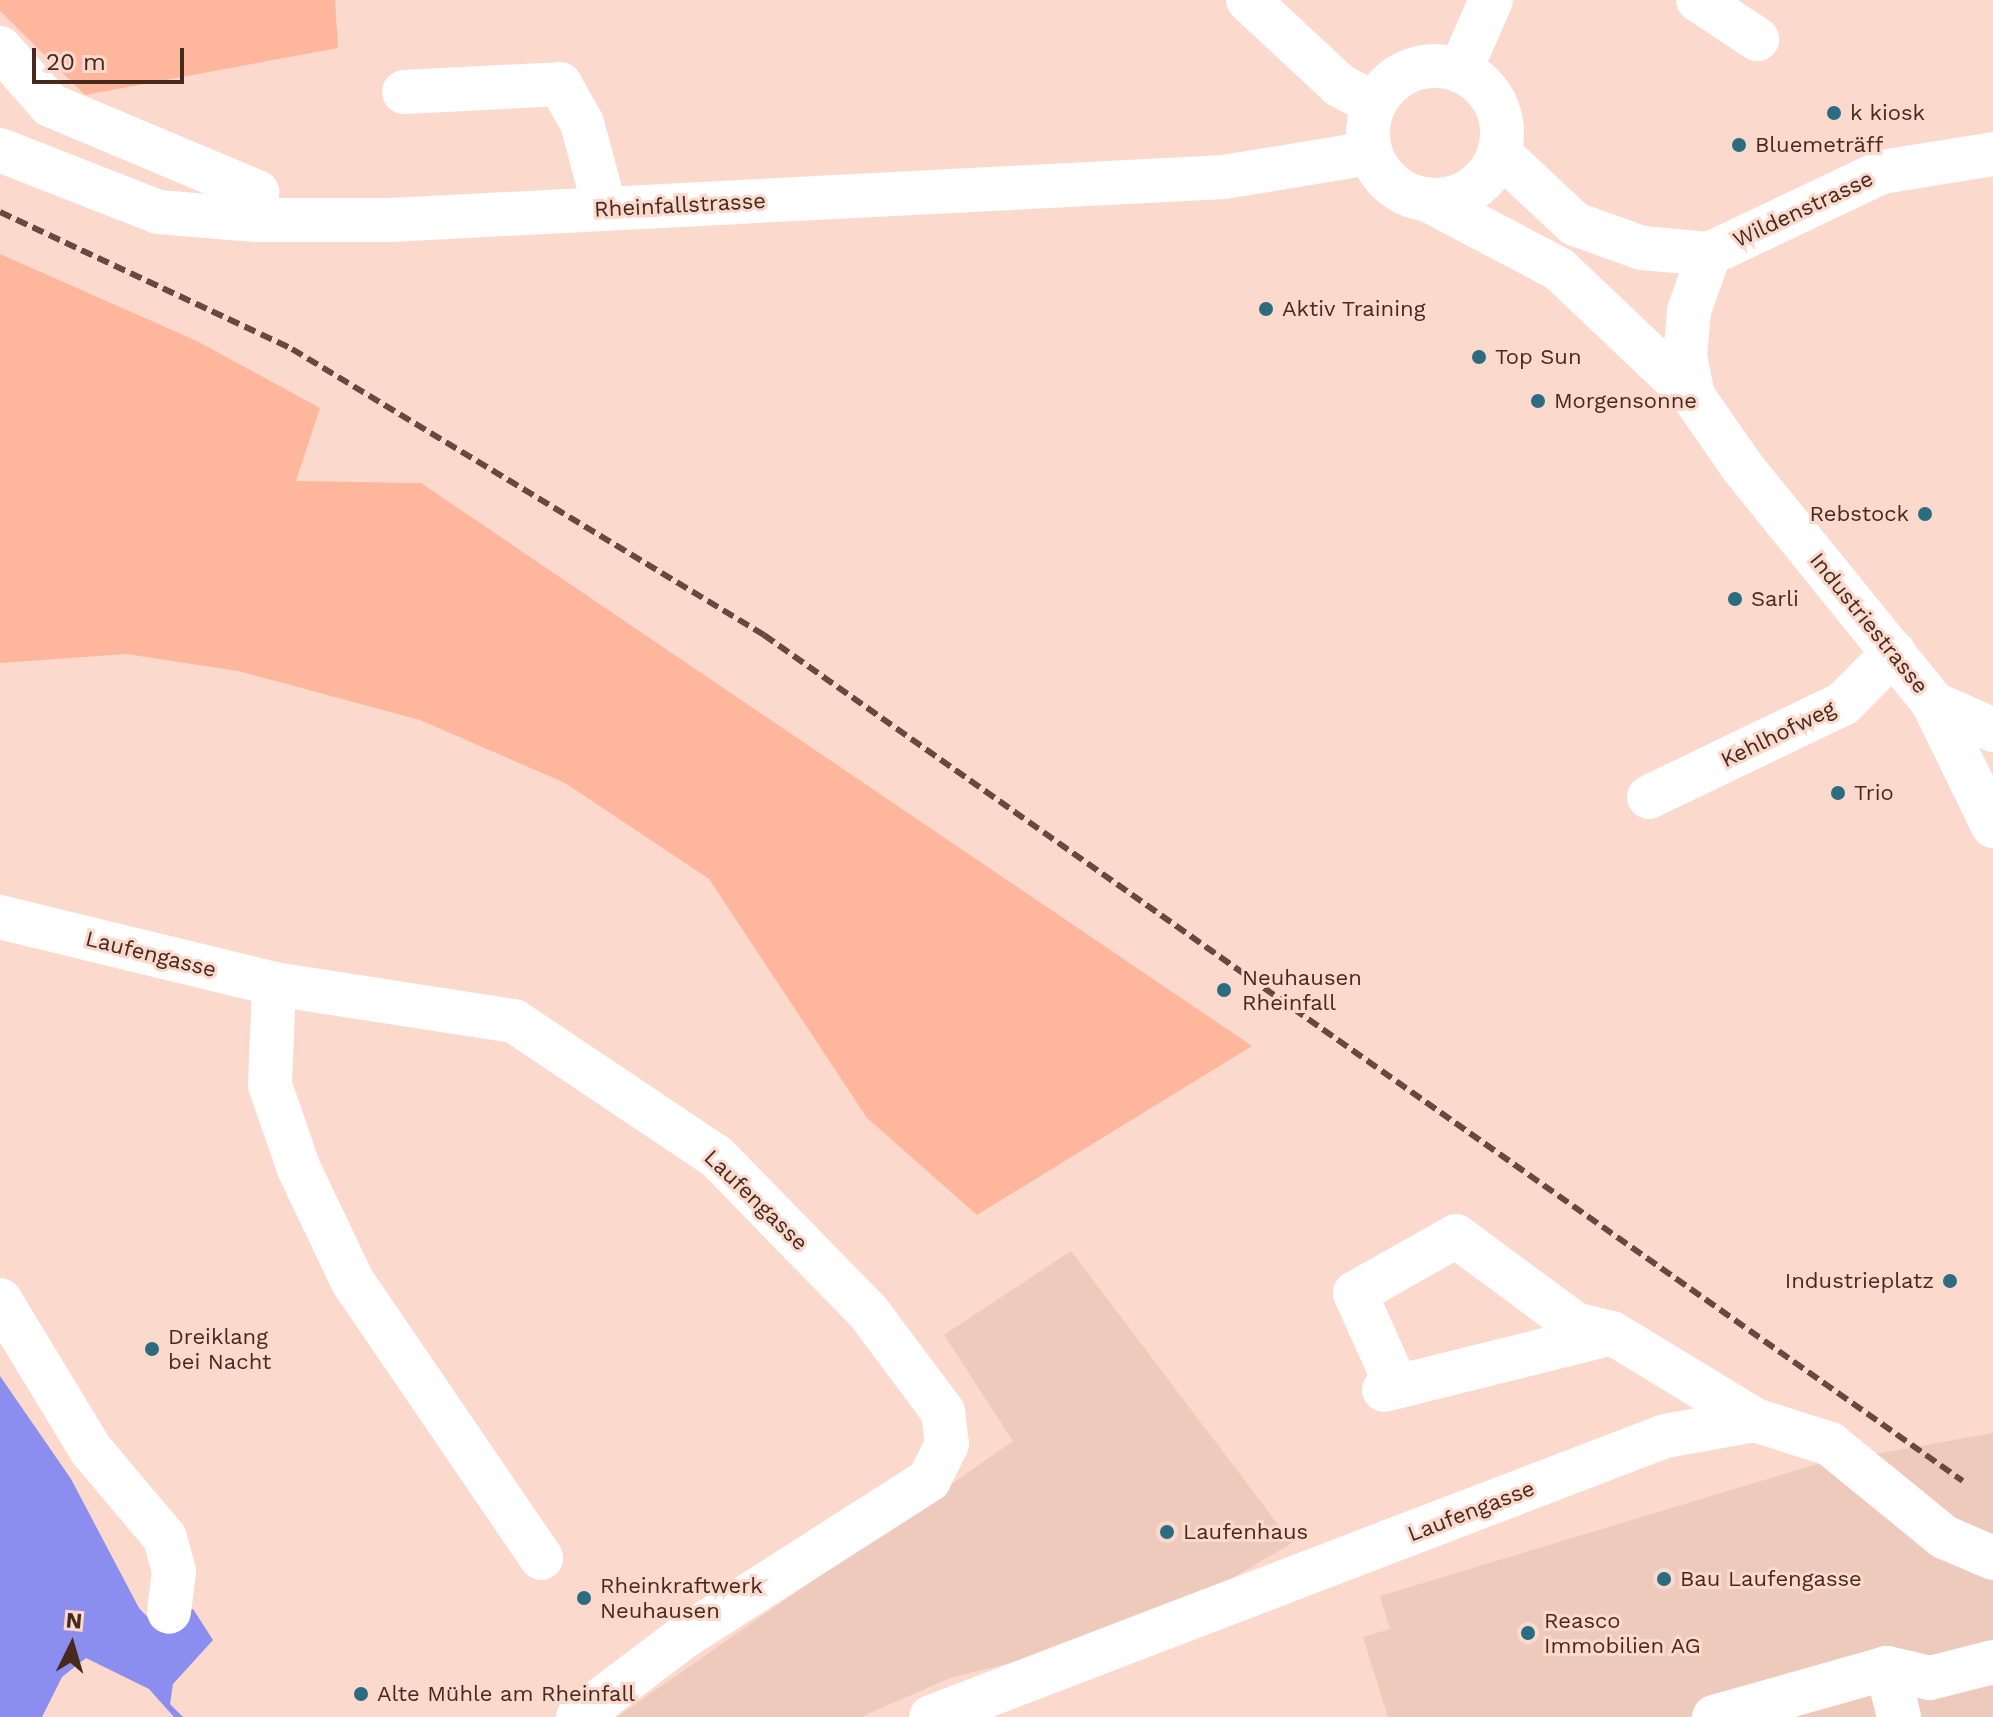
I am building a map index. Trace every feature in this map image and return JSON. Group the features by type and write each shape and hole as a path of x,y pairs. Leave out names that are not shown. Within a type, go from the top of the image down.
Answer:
{"street":[{"path":"1248,0 1339,85 1374,104"},
{"path":"1460,71 1491,0"},
{"path":"1698,0 1757,39"},
{"path":"0,48 50,105 257,192 256,220"},
{"path":"1420,67 1460,71 1484,88 1500,114 1499,153 1471,190 1426,199 1383,175 1370,153 1374,104 1385,87 1420,67"},
{"path":"404,92 560,84 582,123 605,209"},
{"name":"Rheinfallstrasse","path":"0,150 158,212 256,220 605,209 1224,177 1370,153"},
{"path":"1499,153 1567,217 1596,234 1642,248 1709,254"},
{"name":"Wildenstrasse","path":"1709,254 1882,172 1993,154"},
{"name":"Industriestrasse","path":"1426,199 1559,269 1693,396 1743,468 1933,703 1993,826"},
{"name":"Industriestrasse","path":"1693,396 1685,356 1689,311 1709,254"},
{"name":"Kehlhofweg","path":"1649,797 1844,703 1894,652"},
{"path":"1933,703 1993,730"},
{"name":"Laufengasse","path":"0,917 274,984 514,1021 716,1156 869,1313 943,1412 947,1444 929,1480 685,1636 578,1717"},
{"path":"274,984 270,1085 299,1169 353,1282 541,1558"},
{"path":"1612,1333 1391,1389 1355,1293 1456,1236 1575,1324 1612,1333 1755,1420"},
{"path":"0,1300 91,1450 165,1538 174,1571 169,1612"},
{"name":"Laufengasse","path":"931,1717 1665,1436 1755,1420 1830,1444 1944,1537 1993,1558"},
{"path":"1714,1717 1887,1668 1930,1678 1993,1662"},
{"path":"1887,1668 1899,1717"}],"shaded area":[{"path":"0,0 335,0 338,48 85,95 0,11"},
{"path":"0,254 197,341 320,408 296,481 421,483 1252,1046 977,1215 867,1118 709,879 565,783 420,720 238,671 126,654 0,663"},
{"path":"1071,1251 1292,1543 1147,1629 950,1678 861,1717 617,1717 1013,1441 944,1335"},
{"path":"0,1376 71,1479 139,1608 153,1623 193,1609 213,1640 173,1684 170,1704 183,1717 174,1717 149,1689 86,1658 62,1677 42,1717 0,1717"},
{"name":"Bau Laufengasse","path":"1993,1433 1993,1717 1388,1717 1363,1637 1390,1629 1380,1596 1814,1465"}],"railway":[{"path":"0,212 292,349 764,635 1963,1481"}],"place":[{"name":"k kiosk","path":"1834,113"},
{"name":"Bluemeträff","path":"1739,145"},
{"name":"Aktiv Training","path":"1266,309"},
{"name":"Top Sun","path":"1479,357"},
{"name":"Morgensonne","path":"1538,401"},
{"name":"Rebstock","path":"1925,514"},
{"name":"Sarli","path":"1735,599"},
{"name":"Trio","path":"1838,793"},
{"name":"Neuhausen Rheinfall","path":"1224,990"},
{"name":"Industrieplatz","path":"1950,1281"},
{"name":"Dreiklang bei Nacht","path":"152,1349"},
{"name":"Laufenhaus","path":"1167,1532"},
{"name":"Bau Laufengasse","path":"1664,1579"},
{"name":"Rheinkraftwerk Neuhausen","path":"584,1598"},
{"name":"Reasco Immobilien AG","path":"1528,1633"},
{"name":"Alte Mühle am Rheinfall","path":"361,1694"}]}
